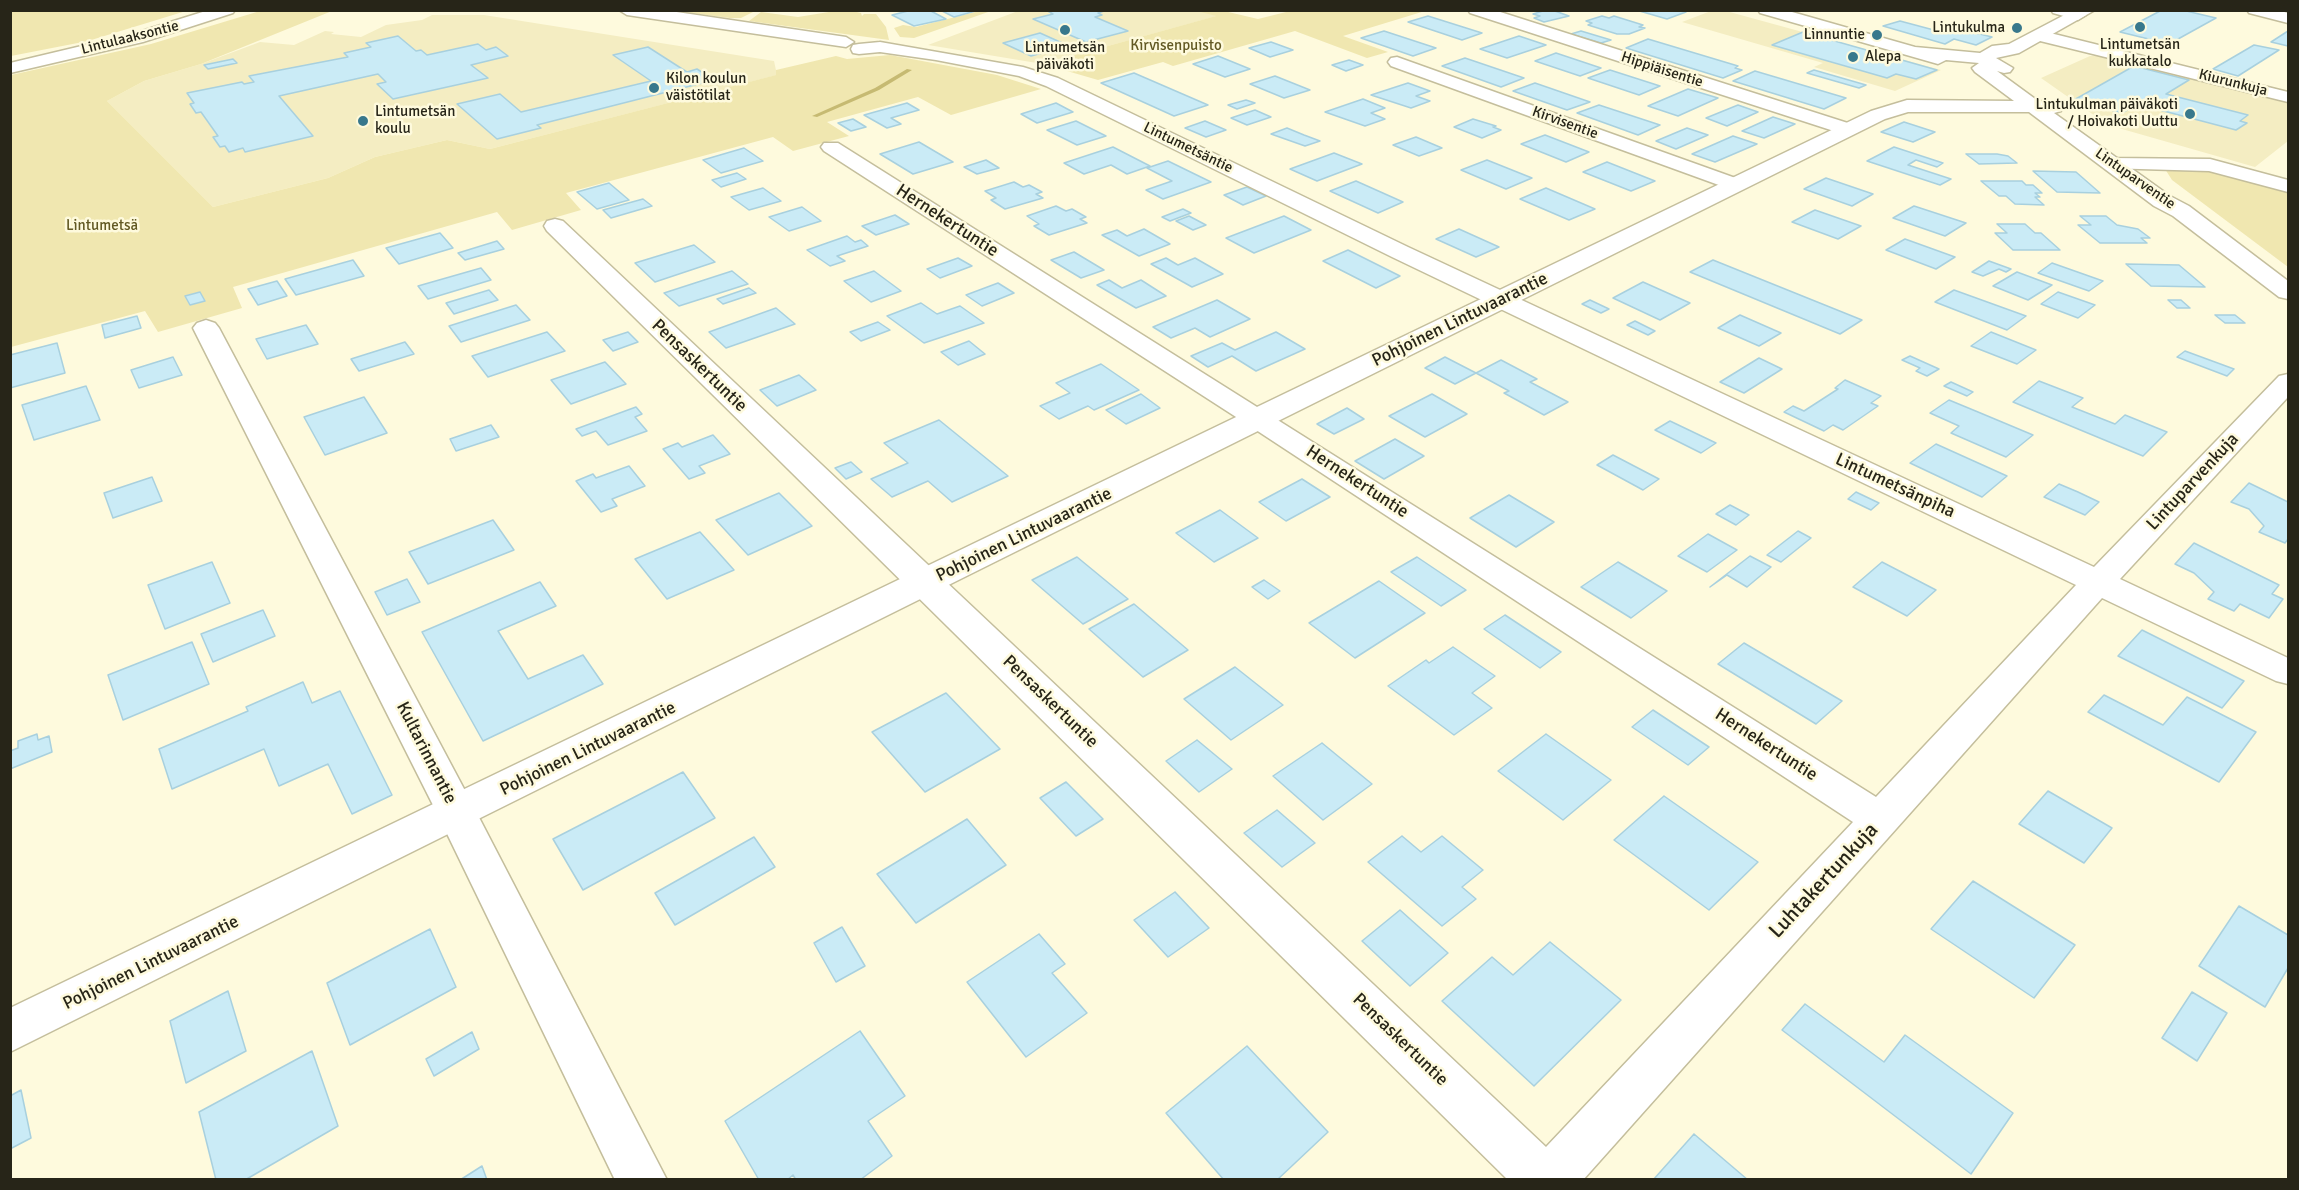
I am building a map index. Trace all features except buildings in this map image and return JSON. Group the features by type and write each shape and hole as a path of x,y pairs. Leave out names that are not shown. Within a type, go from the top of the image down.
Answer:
{"street":[{"name":"Lintulaaksontie","path":"10,68 137,38 227,10"},
{"name":"Lintumetsäntie","path":"627,10 852,45 936,55 1023,72 1052,82 1400,252 1502,299"},
{"name":"Hippiäisentie","path":"1476,10 1847,129"},
{"path":"1766,10 1916,52 2004,67 2016,54 2013,49"},
{"path":"2059,10 2083,13"},
{"path":"2255,10 2289,18"},
{"path":"1982,63 1998,50 2013,49 2038,34 2083,13"},
{"name":"Kiurunkuja","path":"2038,34 2289,97"},
{"name":"Lintulaaksontie","path":"10,62 67,54"},
{"name":"Kirvisentie","path":"1397,63 1734,184"},
{"name":"Lintuparventie","path":"1982,63 2122,164 2162,201 2181,211 2289,292"},
{"name":"Lintuparventie","path":"2004,67 2044,107"},
{"name":"Pohjoinen Lintuvaarantie","path":"10,1031 1260,420 1847,129 1889,110 1907,106 2044,107"},
{"name":"Hernekertuntie","path":"831,147 1881,820"},
{"path":"2122,164 2210,165 2289,186"},
{"name":"Pensaskertuntie","path":"555,226 1544,1179"},
{"name":"Lintumetsänpiha","path":"1502,299 2289,672"},
{"name":"Kultarinnantie","path":"206,328 457,813 642,1179"},
{"name":"Lintuparvenkuja","path":"2098,582 2289,382"},
{"name":"Luhtakertunkuja","path":"1549,1179 2098,582"}],"shaded area":[{"name":"Lintumetsän päiväkoti","path":"1197,10 1217,16 1043,64 928,45 1018,11"},
{"path":"1711,11 1726,11 1941,70 1895,91 1814,67 1823,63 1682,22"},
{"name":"Lintumetsän koulu","path":"432,15 484,15 774,61 777,75 490,149 447,140 375,157 328,178 213,207 107,101 144,81 201,64 260,42 294,45 325,31 334,32 331,34 361,37 386,25 422,20"},
{"name":"Lintukulman päiväkoti / Hoivakoti Uuttu","path":"2090,56 2106,56 2288,102 2288,141 2255,167 2108,125 2041,78"}],"green space":[{"path":"11,10 186,11 88,41 11,56"},
{"path":"983,10 991,11 914,38 900,37 894,28 903,25 916,27"},
{"name":"Lintumetsä","path":"260,11 332,11 201,64 144,81 107,101 213,207 328,178 375,157 447,140 490,149 776,75 776,70 836,56 847,59 890,55 997,75 1041,89 951,115 918,97 827,122 849,136 793,151 773,137 566,193 581,210 512,230 497,212 233,287 242,308 158,332 145,311 11,347 11,75 151,44"},
{"path":"676,11 755,11 741,18 730,18"},
{"path":"835,11 857,12 862,16 876,14 886,27 889,40 749,21 761,12 798,17"},
{"name":"Kirvisenpuisto","path":"1197,11 1224,11 1258,19 1290,11 1425,11 1343,36 1388,52 1367,58 1295,31 1173,66 1163,62 1098,80 1043,64 1216,16"},
{"path":"2165,169 2200,169 2228,174 2288,191 2288,267 2172,180"}],"waterway":[{"path":"815,116 877,89 909,70"}],"place":[{"name":"Lintumetsän kukkatalo","path":"2140,27"},
{"name":"Lintukulma","path":"2017,28"},
{"name":"Lintumetsän päiväkoti","path":"1065,30"},
{"name":"Linnuntie","path":"1877,35"},
{"name":"Alepa","path":"1853,57"},
{"name":"Kilon koulun väistötilat","path":"654,88"},
{"name":"Lintukulman päiväkoti / Hoivakoti Uuttu","path":"2190,114"},
{"name":"Lintumetsän koulu","path":"363,121"}]}
